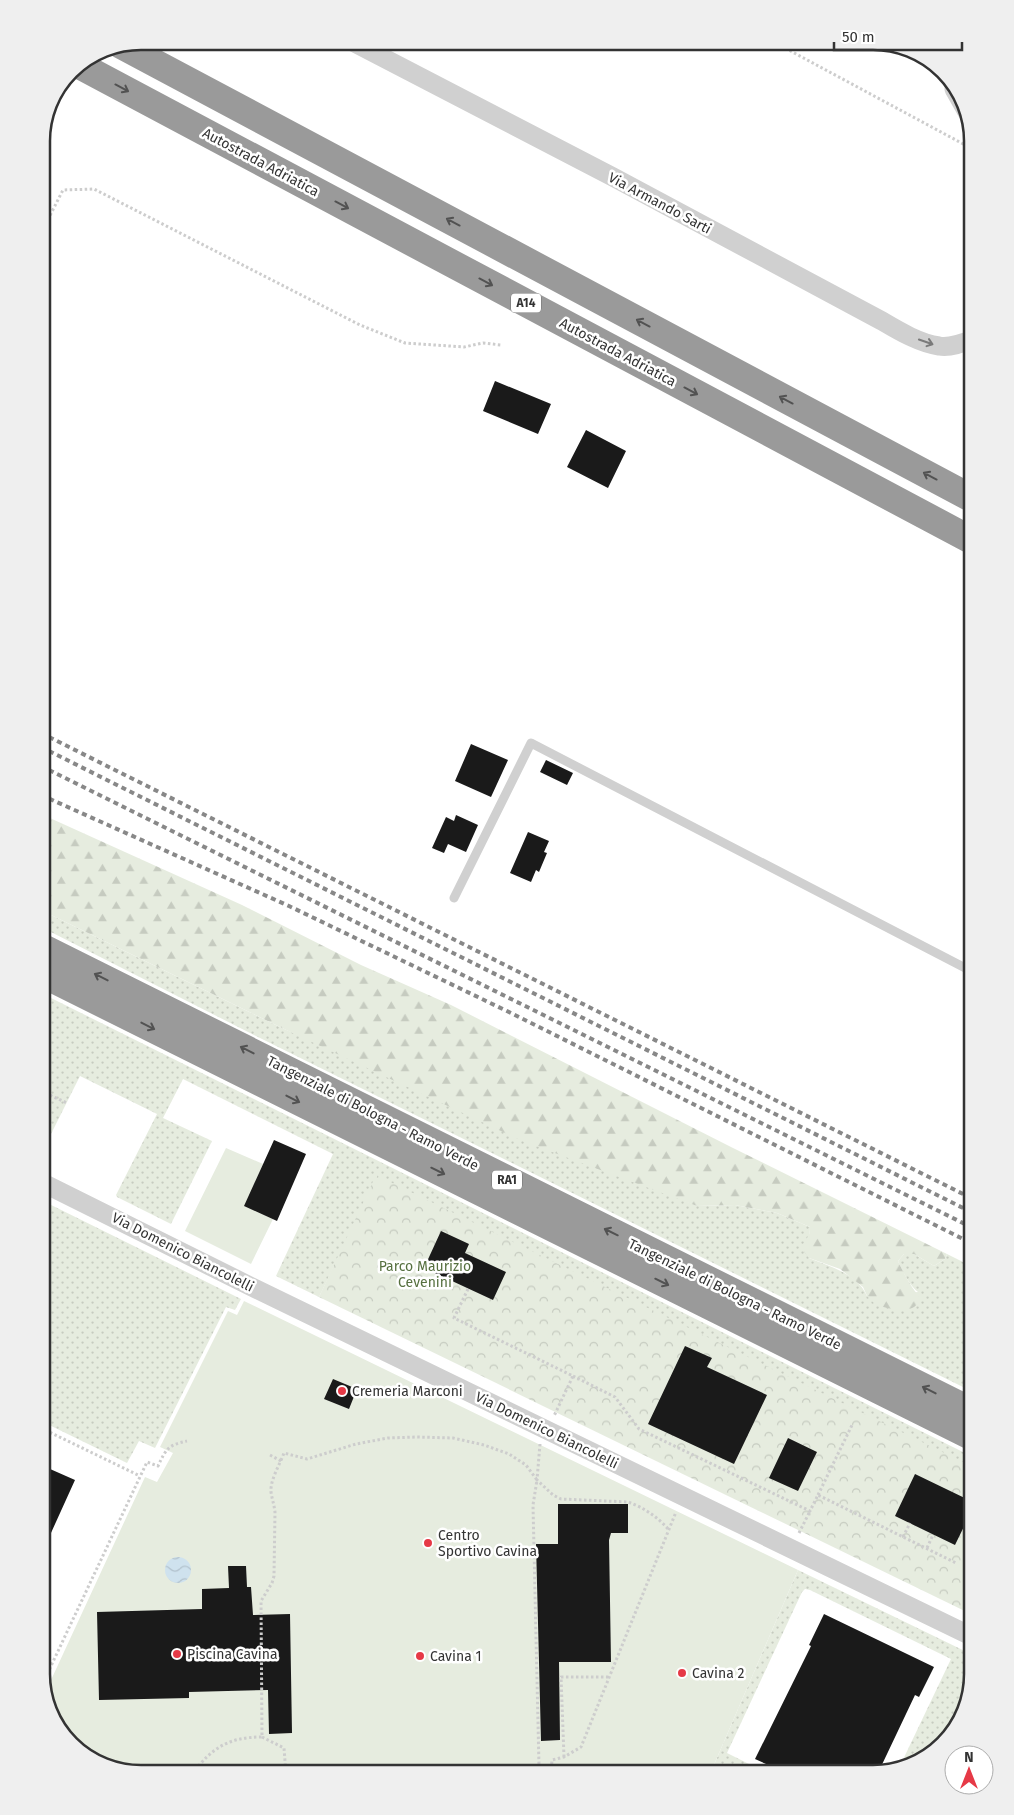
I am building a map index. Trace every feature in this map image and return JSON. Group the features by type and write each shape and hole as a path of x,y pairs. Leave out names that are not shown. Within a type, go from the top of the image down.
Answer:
{"highway":[{"path":"132,51 964,494"},
{"name":"Autostrada Adriatica","path":"86,69 964,535"},
{"name":"Tangenziale di Bologna - Ramo Verde","path":"50,958 964,1408"},
{"name":"Tangenziale di Bologna - Ramo Verde","path":"50,958 964,1432"}],"street":[{"name":"Via Armando Sarti","path":"368,50 613,177 882,321 902,334 940,346 964,342"},
{"name":"Via Domenico Biancolelli","path":"50,1186 256,1289 964,1633"}],"lane":[{"path":"454,898 530,742 964,967"}],"path":[{"path":"787,50 964,144"},
{"path":"50,217 63,190 94,189 360,325 405,343 464,347 482,344 501,345"},
{"path":"50,1095 66,1103"},
{"path":"468,1289 454,1318 615,1397 640,1429 810,1511"},
{"path":"553,1416 573,1376"},
{"path":"798,1534 852,1425"},
{"path":"50,1433 140,1476"},
{"path":"262,1736 261,1601 274,1576 274,1502 271,1492 272,1484 284,1453 307,1459 356,1444 388,1438 416,1436 453,1438 484,1445 509,1454 526,1465 537,1480 553,1496 561,1499 610,1500 634,1504 663,1523 669,1530"},
{"path":"50,1667 147,1462 158,1466 166,1450 173,1444 187,1441"},
{"path":"539,1765 533,1505 541,1443"},
{"path":"270,1455 281,1461"},
{"path":"818,1495 956,1563"},
{"path":"551,1765 552,1760 564,1757 581,1747 677,1510"},
{"path":"903,1537 910,1523"},
{"path":"927,1548 933,1535"},
{"path":"564,1757 561,1677 609,1677"},
{"path":"199,1765 207,1755 218,1747 246,1737 262,1736 284,1748 285,1765"}],"green space":[{"path":"50,818 242,905 361,965 451,1005 947,1254 945,1259 934,1266 914,1254 904,1254 898,1261 921,1301 908,1310 895,1310 876,1305 867,1296 863,1287 840,1269 809,1258 801,1248 810,1233 810,1227 777,1213 735,1205 697,1206 520,1140 282,1028 50,914"},
{"path":"50,914 282,1028 697,1206 735,1205 777,1213 810,1227 809,1258 850,1276 867,1296 918,1292 909,1282 898,1261 904,1254 914,1254 934,1266 945,1259 947,1254 964,1262 964,1388 50,932"},
{"path":"50,997 964,1453 964,1473 361,1211 319,1297 276,1276 333,1154 183,1079 163,1118 212,1141 171,1224 116,1195 157,1114 80,1076 50,1136"},
{"path":"226,1148 263,1164 245,1206 273,1219 251,1264 185,1231"},
{"name":"Parco Maurizio Cevenini","path":"376,1175 964,1463 964,1611 319,1297"},
{"path":"50,1204 241,1299 235,1310 226,1307 155,1448 139,1441 127,1463 50,1425"},
{"name":"Centro Sportivo Cavina","path":"244,1301 798,1570 714,1765 135,1765 106,1758 96,1753 77,1738 62,1719 57,1709 51,1681 145,1477 157,1482 173,1453 160,1447 228,1311 237,1315"},
{"path":"798,1570 964,1651 963,1686 955,1714 941,1734 928,1746 903,1760 951,1659 805,1589 727,1753 751,1765 714,1765"}],"water":[{"path":"178,1557 187,1561 191,1570 187,1579 178,1583 169,1579 165,1570 169,1561"}],"building":[{"path":"495,381 551,404 538,434 483,411"},
{"path":"586,430 626,451 608,488 567,467"},
{"path":"471,744 508,760 491,797 455,781"},
{"path":"546,760 573,773 567,785 540,772"},
{"path":"456,815 478,825 466,852 448,844 444,853 432,848 446,817 454,821"},
{"path":"528,832 549,841 544,852 547,853 539,872 536,870 531,882 510,873"},
{"path":"274,1140 306,1154 277,1221 244,1206"},
{"path":"441,1231 469,1244 465,1253 506,1272 493,1300 424,1268"},
{"path":"685,1346 712,1358 707,1367 767,1395 734,1464 648,1424"},
{"path":"333,1379 357,1389 349,1409 324,1399"},
{"path":"788,1438 817,1452 798,1491 769,1478"},
{"path":"50,1469 75,1480 50,1535"},
{"path":"915,1474 964,1498 964,1526 955,1545 895,1516"},
{"path":"558,1504 628,1504 628,1533 611,1533 609,1540 611,1662 559,1662 560,1740 541,1741 536,1544 558,1544"},
{"name":"Piscina Cavina","path":"228,1566 246,1566 247,1587 251,1587 253,1615 290,1614 292,1733 269,1734 268,1690 189,1692 189,1698 99,1700 97,1612 202,1609 202,1589 229,1588"},
{"path":"824,1614 934,1667 919,1697 915,1695 882,1764 766,1765 755,1759 811,1646 809,1645"}],"railway":[{"path":"50,738 964,1194"},
{"path":"50,752 964,1208"},
{"path":"50,770 964,1224"},
{"path":"50,799 289,906 511,1013 964,1240"}],"place":[{"name":"Cremeria Marconi","path":"342,1391"},
{"name":"Centro Sportivo Cavina","path":"428,1543"},
{"name":"Piscina Cavina","path":"177,1654"},
{"name":"Cavina 1","path":"420,1656"},
{"name":"Cavina 2","path":"682,1673"}]}
